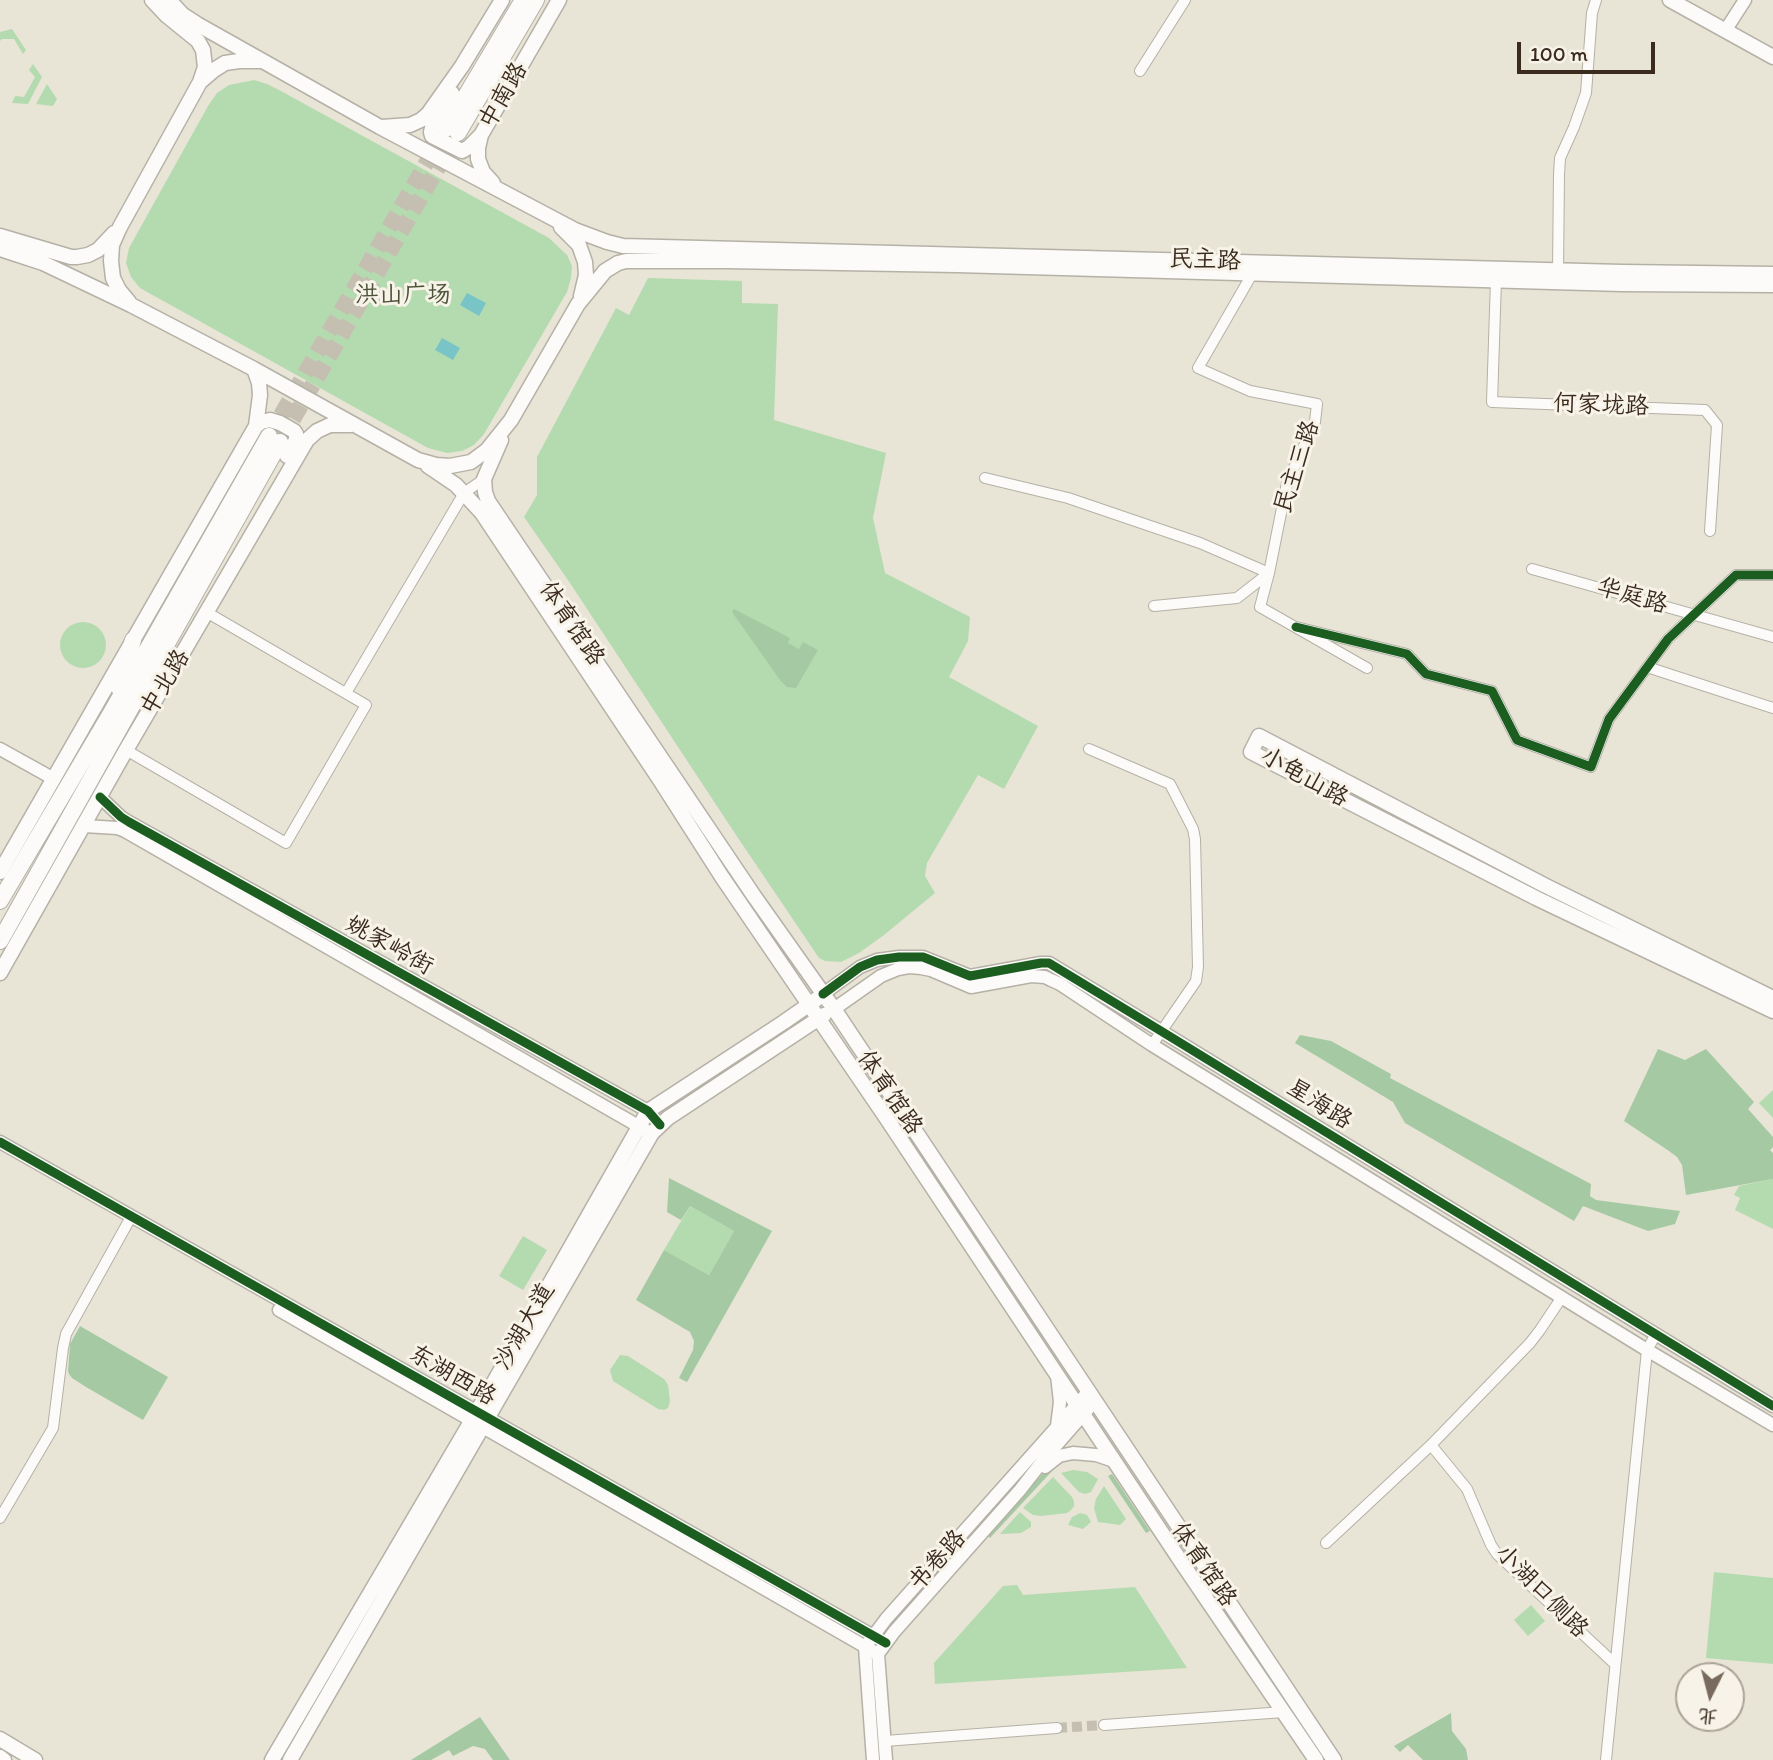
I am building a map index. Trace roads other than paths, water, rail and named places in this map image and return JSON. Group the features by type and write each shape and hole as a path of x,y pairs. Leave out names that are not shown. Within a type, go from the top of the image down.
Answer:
{"main road":[{"path":"131,305 119,290 112,271 112,245 200,82 205,66 204,54 198,41 152,0"},
{"path":"169,0 183,15 197,24 380,127 575,230 638,254"},
{"name":"中南路","path":"380,127 405,127 428,114 462,66 502,0"},
{"name":"中南路","path":"523,0 452,130 536,0"},
{"name":"中南路","path":"501,192 480,166 477,153 481,135 559,0"},
{"path":"1670,0 1773,57"},
{"path":"200,82 225,63 261,61"},
{"path":"462,66 461,79 432,128 431,135 462,151 481,135"},
{"path":"553,219 579,245 585,262 586,275 578,304"},
{"path":"0,236 77,257 98,250 120,226"},
{"name":"体育馆路","path":"0,249 66,274 254,369 418,460 450,481 482,513 722,877 1316,1760"},
{"path":"484,479 511,420 578,304 611,267 638,254"},
{"name":"民主路","path":"638,254 944,265 1773,274"},
{"name":"民主路","path":"1256,268 1496,280 1773,285"},
{"name":"中北路","path":"0,941 268,435 254,369"},
{"path":"268,435 261,422 270,420 296,432 295,443 281,466 282,483"},
{"path":"418,460 444,466 471,462 487,450 511,420"},
{"name":"中北路","path":"0,973 126,750 307,440 330,425 356,425"},
{"name":"中北路","path":"0,872 133,640 268,435"},
{"name":"体育馆路","path":"484,479 488,501 824,994 1334,1760"},
{"path":"118,717 133,640"},
{"path":"118,717 182,655"},
{"name":"中北路","path":"0,901 118,717"},
{"name":"小龟山路","path":"1773,998 1544,885 1259,736 1251,752 1536,898 1773,1011"},
{"name":"沙湖大道","path":"651,1128 648,1111 824,994"},
{"name":"沙湖大道","path":"272,1760 479,1420 651,1128 834,1009"},
{"name":"沙湖大道","path":"290,1760 479,1420"},
{"path":"0,1739 35,1760"}],"street":[{"path":"1140,71 1185,0"},
{"path":"1558,270 1560,158 1586,93 1591,26 1596,0"},
{"path":"1725,31 1745,0"},
{"name":"民主三路","path":"1256,268 1198,368 1251,391 1317,404 1315,422 1287,483 1260,607 1296,627"},
{"name":"何家垅路","path":"1496,280 1492,402 1705,410 1717,425 1710,531"},
{"path":"985,478 1068,498 1200,543 1269,573 1237,598 1154,606"},
{"path":"346,694 464,493 484,479"},
{"name":"华庭路","path":"1532,569 1773,637"},
{"path":"1296,627 1407,654 1426,674 1492,691 1517,740 1591,767 1609,719 1668,639 1736,575 1773,575"},
{"path":"126,750 286,843 366,705 208,613"},
{"path":"1296,627 1367,667"},
{"path":"1647,667 1773,708"},
{"path":"1089,749 1170,785 1194,829 1198,967 1196,981 1152,1045"},
{"path":"0,750 54,779"},
{"name":"姚家岭街","path":"100,797 121,817 648,1111"},
{"name":"姚家岭街","path":"84,826 125,831 651,1128"},
{"name":"星海路","path":"824,994 860,967 877,960 899,957 923,957 970,976 1041,963 1049,964 1773,1406"},
{"name":"星海路","path":"834,1009 881,976 909,967 927,969 971,986 1031,976 1045,977 1773,1426"},
{"name":"东湖西路","path":"0,1142 130,1220"},
{"name":"东湖西路","path":"0,1148 882,1649"},
{"path":"0,1518 53,1428 66,1334 130,1220"},
{"path":"1326,1543 1431,1445 1530,1343 1562,1297"},
{"path":"1606,1760 1647,1350 1656,1334"},
{"path":"1057,1375 1060,1402 1057,1427"},
{"name":"书卷路","path":"882,1649 1020,1490 1091,1397"},
{"name":"书卷路","path":"869,1642 1057,1427 1080,1410"},
{"name":"小湖口侧路","path":"1431,1445 1467,1489 1497,1554 1615,1664"},
{"path":"1033,1474 1055,1458 1067,1454 1088,1454 1114,1461"},
{"path":"869,1642 873,1760"},
{"path":"882,1649 886,1760"},
{"path":"1104,1725 1284,1712"},
{"path":"885,1741 1057,1728"}],"water":[{"path":"467,293 486,303 479,316 460,305"},
{"path":"442,338 460,348 453,360 435,350"}],"tunnel":[{"path":"269,436 446,129"},
{"path":"281,440 450,147"},
{"path":"1057,1728 1104,1725"}],"park label":[{"name":"洪山广场","path":"403,296"}]}
